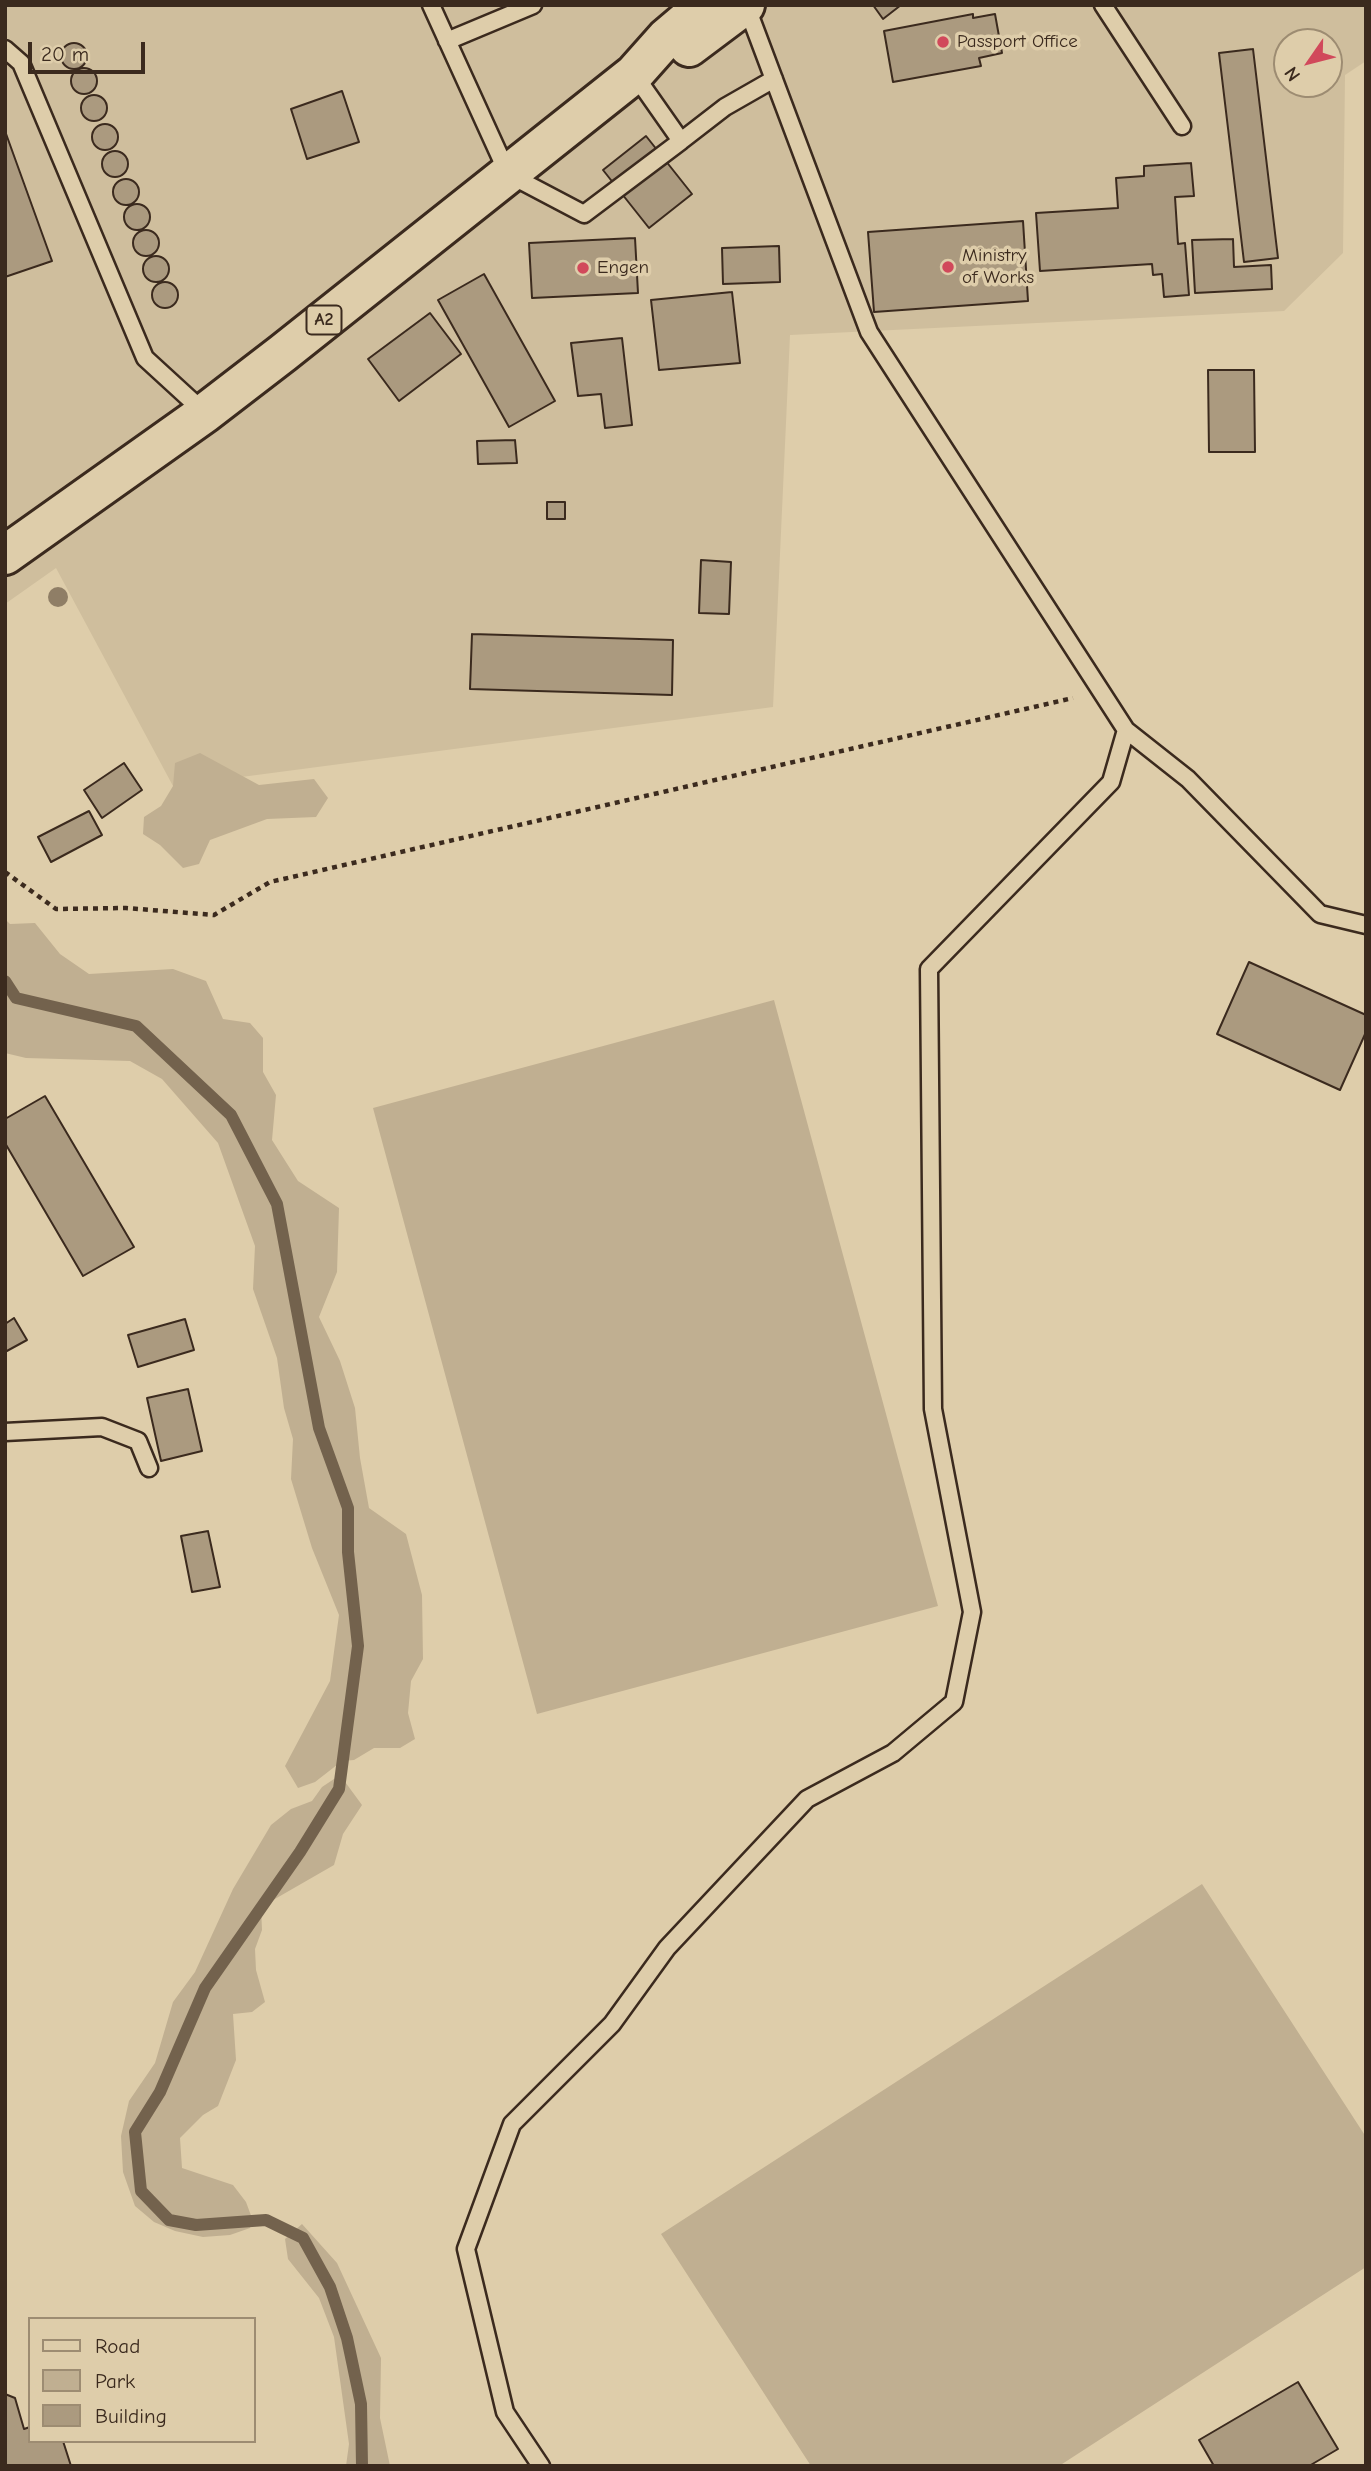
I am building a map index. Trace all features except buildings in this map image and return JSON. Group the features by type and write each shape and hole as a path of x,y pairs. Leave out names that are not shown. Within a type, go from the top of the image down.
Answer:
{"main road":[{"name":"A2","path":"5,555 205,414 634,74 666,38 705,5"},
{"name":"A2","path":"634,74 678,55 746,5"}],"lane":[{"path":"431,5 508,174 584,214 725,107 774,79"},
{"path":"447,41 533,5"},
{"path":"746,5 869,332 1126,730 1188,779 1320,915 1366,925"},
{"path":"1103,5 1182,126"},
{"path":"5,49 21,63 145,358 205,414"},
{"path":"634,74 681,141"},
{"path":"541,2466 505,2412 466,2249 512,2124 612,2024 667,1948 807,1798 893,1753 954,1702 972,1612 933,1409 929,969 1111,782 1126,730"},
{"path":"5,1432 102,1427 138,1441 149,1468"}],"path":[{"path":"5,872 56,909 126,908 214,915 270,881 1101,692"}],"shaded area":[{"path":"5,5 1366,5 1366,61 1345,75 1343,253 1284,311 790,335 773,707 173,786 56,568 5,604"}],"green space":[{"path":"200,753 259,785 314,779 328,798 316,817 267,819 210,840 199,864 183,868 160,845 143,834 144,817 161,806 173,786 175,763"},
{"path":"5,919 10,924 35,923 60,954 89,974 173,969 206,981 223,1019 250,1023 263,1038 263,1072 276,1095 272,1140 298,1181 339,1208 337,1272 319,1317 340,1361 355,1408 369,1508 406,1534 422,1595 423,1659 411,1681 408,1713 415,1739 400,1748 374,1748 354,1760 342,1761 315,1782 298,1788 285,1766 330,1681 339,1615 312,1548 291,1479 293,1439 284,1408 277,1358 253,1289 255,1246 218,1143 162,1079 130,1061 26,1058 5,1053"},
{"path":"774,1000 938,1606 537,1714 373,1108"},
{"path":"340,1775 362,1805 343,1834 334,1865 261,1907 262,1930 255,1949 256,1970 265,2002 252,2012 233,2014 236,2060 218,2106 203,2115 180,2138 182,2168 233,2185 246,2202 253,2221 250,2228 230,2235 203,2237 175,2231 154,2222 135,2206 123,2172 121,2136 129,2101 155,2063 173,2002 195,1972 233,1889 271,1825 291,1809 312,1801 322,1787"},
{"path":"1202,1884 1366,2137 1366,2267 1059,2466 811,2466 661,2234"},
{"path":"302,2224 337,2263 381,2358 380,2418 390,2466 346,2466 349,2444 334,2337 319,2298 288,2259 285,2239"}],"waterway":[{"path":"5,981 16,998 136,1026 231,1115 277,1204 319,1428 348,1508 348,1552 358,1646 339,1789 300,1852 205,1988 160,2092 135,2132 141,2191 169,2220 196,2225 266,2220 303,2238 330,2287 347,2338 361,2404 362,2466"}],"place":[{"name":"Passport Office","path":"943,42"},
{"name":"Ministry of Works","path":"948,267"},
{"name":"Engen","path":"583,268"}]}
